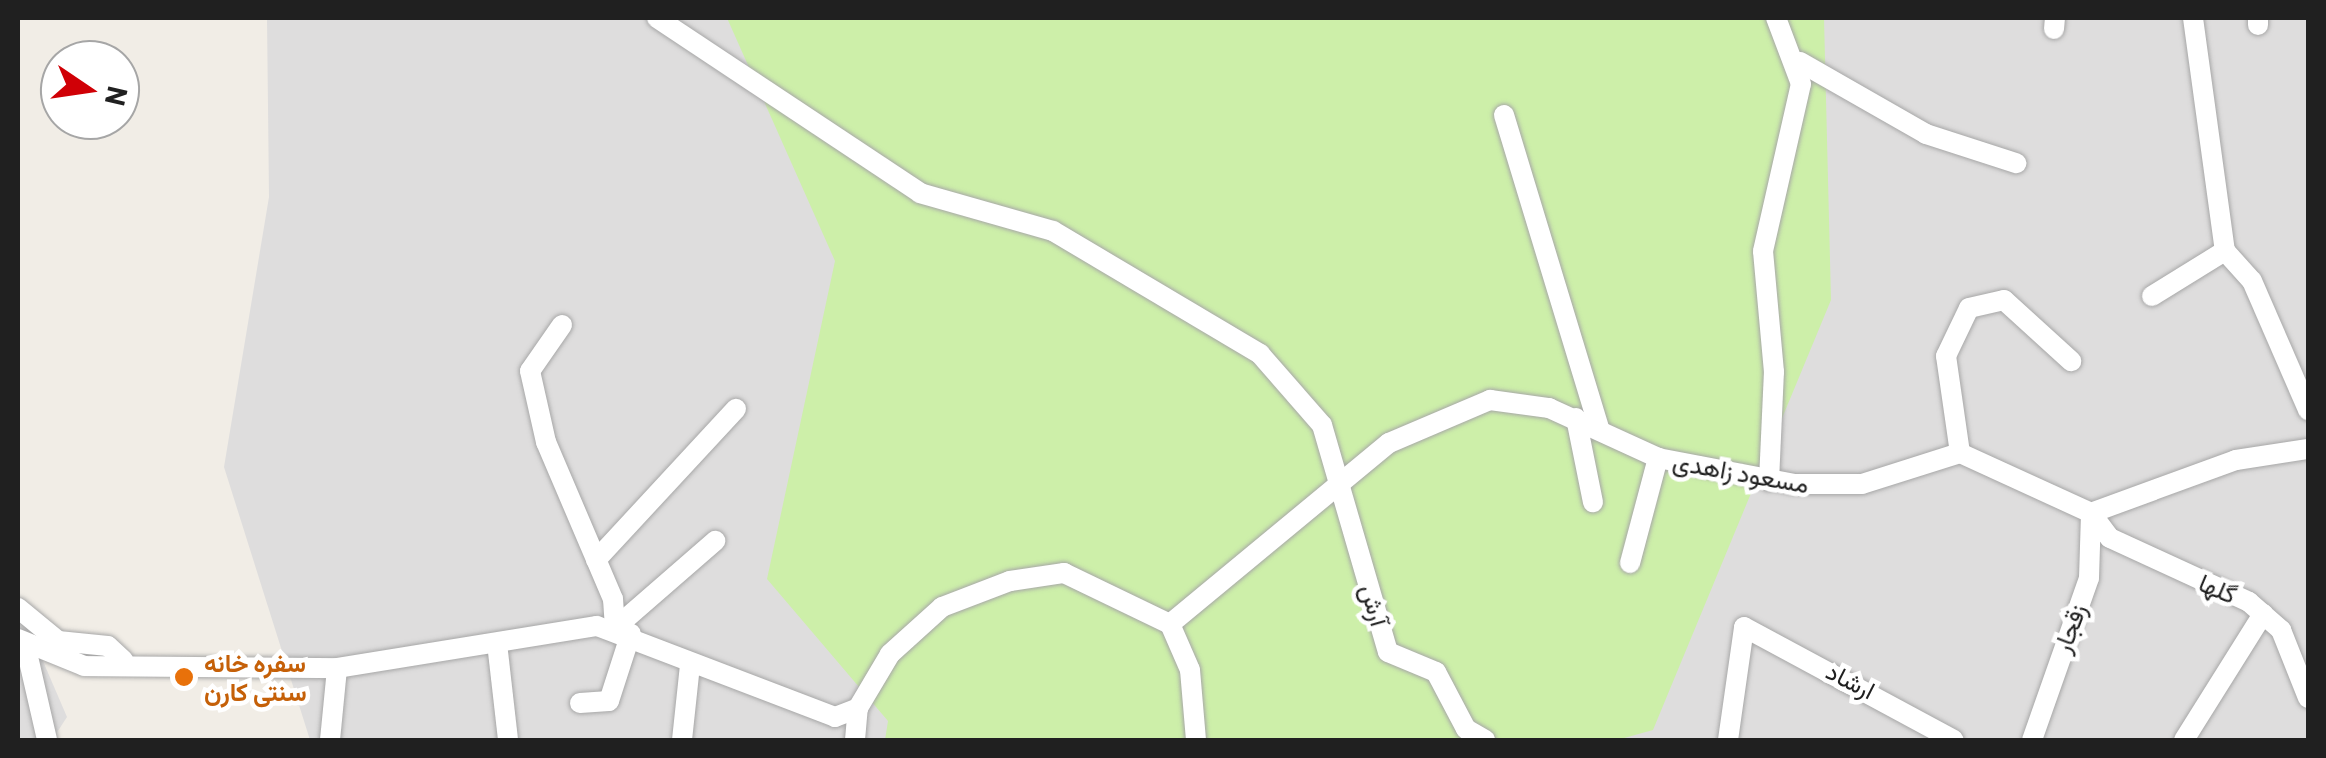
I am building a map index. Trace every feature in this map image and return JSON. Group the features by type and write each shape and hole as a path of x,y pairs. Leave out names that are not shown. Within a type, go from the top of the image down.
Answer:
{"street":[{"path":"657,18 920,193 1054,231 1260,354 1322,425 1340,482"},
{"path":"1769,482 1774,372 1763,252 1798,108 1800,62 1776,18"},
{"path":"2194,18 2224,251 2252,281 2308,410"},
{"path":"1800,62 1926,134 2016,164"},
{"path":"1504,115 1600,430"},
{"path":"2152,296 2224,251"},
{"path":"2072,361 2004,300 1968,308 1946,356 1960,452 2091,513 2236,460 2308,449"},
{"path":"562,325 530,371 546,442 623,631 609,701 580,703"},
{"name":"مسعود زاهدی","path":"1170,624 1389,443 1458,408 1522,401 1576,418 1658,458 1769,482 1862,484 1960,452"},
{"path":"596,560 736,409"},
{"path":"1576,418 1594,502"},
{"path":"1630,563 1658,458"},
{"name":"آرش","path":"1340,482 1388,652 1436,672 1466,729 1485,740"},
{"name":"گلها","path":"2091,513 2110,538 2263,614 2281,630 2308,698"},
{"name":"زقجار","path":"2032,740 2089,578 2091,513"},
{"path":"623,631 715,541"},
{"path":"855,740 858,708 890,654 942,608 1010,581 1064,574 1170,624 1190,670 1196,740"},
{"path":"18,608 58,640 108,646 124,660"},
{"path":"2184,740 2263,614"},
{"name":"ارشاد","path":"1728,740 1744,627 1954,740"},
{"path":"22,644 68,664 124,660 337,668 498,643 623,631 690,665 809,713 858,708"},
{"path":"498,643 508,740"},
{"path":"22,644 46,740"},
{"path":"682,740 690,665"},
{"path":"330,740 337,668"}],"shaded area":[{"path":"267,18 2308,18 2308,740 310,740 224,467 269,197"},
{"path":"18,603 67,717 52,740 18,740"}],"green space":[{"path":"727,18 1824,18 1831,300 1653,730 1617,740 885,740 888,721 767,579 835,261"}],"place":[{"name":"سفره خانه سنتی کارن","path":"184,677"}]}
